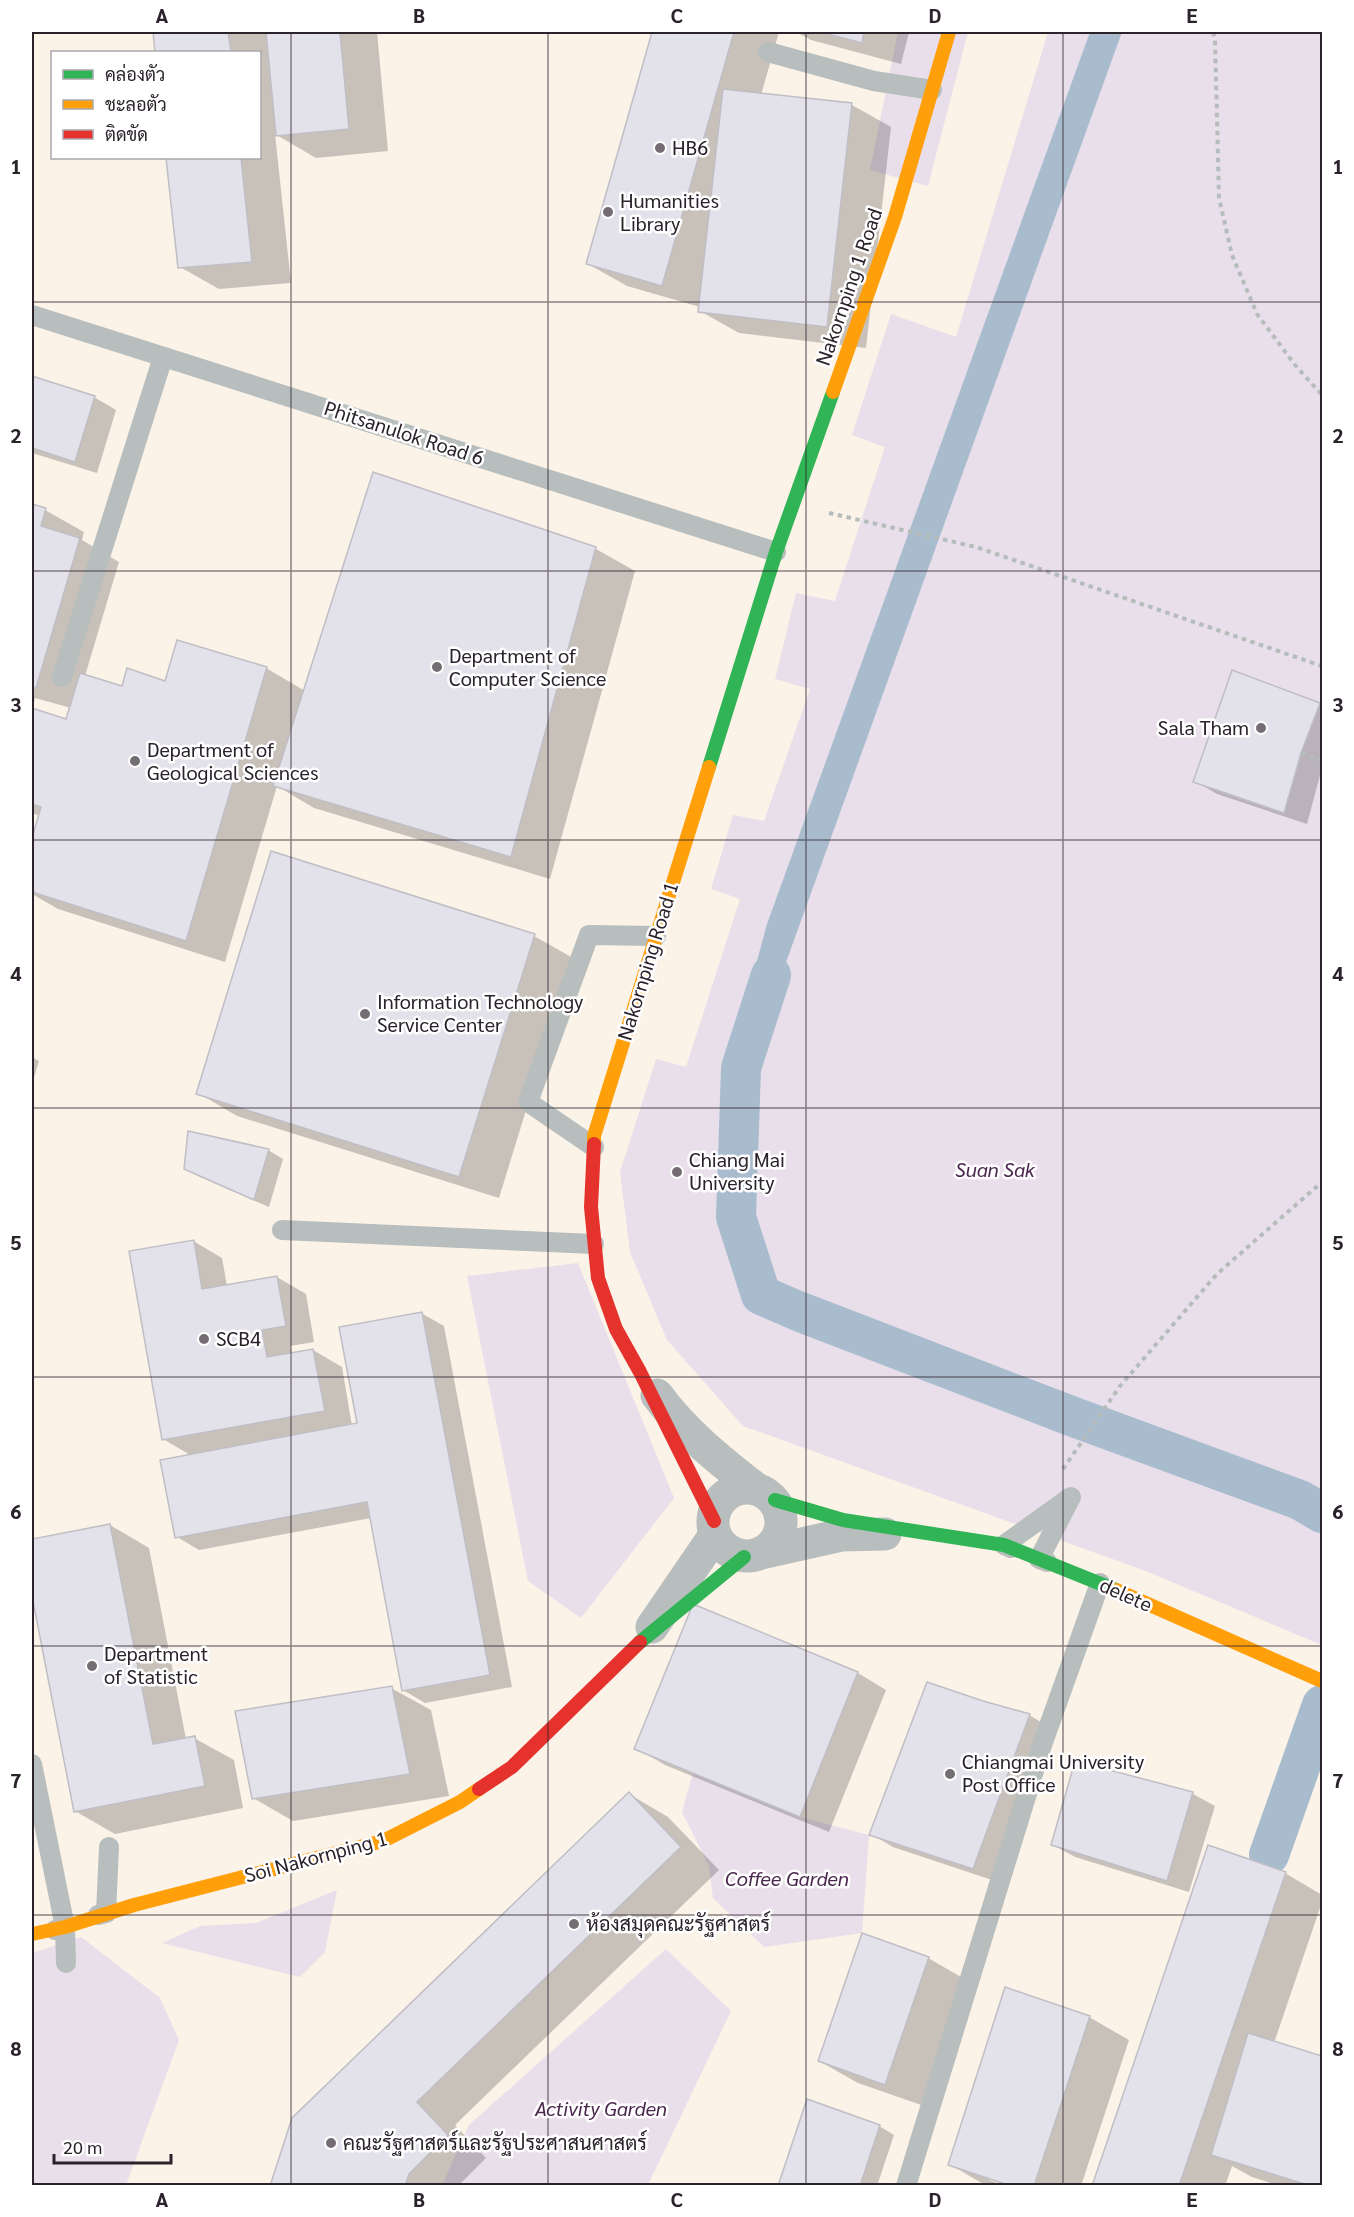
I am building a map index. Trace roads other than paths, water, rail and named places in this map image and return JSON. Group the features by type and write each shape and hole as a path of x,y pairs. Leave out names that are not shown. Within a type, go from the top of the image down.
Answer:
{"street":[{"name":"Nakornping 1 Road","path":"776,552 895,217 949,32"},
{"name":"Nakornping Road 1","path":"714,1528 640,1372 616,1329 598,1278 591,1207 594,1136 776,552"},
{"name":"Nakornping Road 1","path":"640,1372 669,1411 710,1454 765,1494"},
{"path":"916,1532 842,1535 755,1554 733,1554 723,1547 714,1528 713,1516 724,1496 744,1488 843,1520 1004,1545"},
{"path":"755,1554 774,1544 780,1534 782,1522 780,1511 765,1494"},
{"name":"Soi Nakornping 1","path":"644,1638 714,1528"},
{"name":"Soi Nakornping 1","path":"64,1925 383,1841 460,1802 512,1767 644,1638 755,1554"}],"lane":[{"path":"768,52 874,81 932,90"},
{"name":"Phitsanulok Road 6","path":"32,315 776,552"},
{"path":"62,677 164,357"},
{"path":"594,1147 528,1102 589,935 656,936"},
{"path":"282,1230 594,1244"},
{"path":"1004,1545 1071,1497 1040,1559"},
{"path":"1004,1545 1100,1583 1323,1681"},
{"path":"906,2186 1041,1748 1100,1583"},
{"path":"32,1764 64,1925"},
{"path":"32,1933 106,1912 109,1847"},
{"path":"32,1933 65,1928 66,1963"}],"water":[{"path":"1090,32 1122,32 763,1026 738,1031 767,924"}],"waterway":[{"path":"771,975 741,1068 736,1217 761,1295 1071,1416 1300,1500 1322,1513"},
{"path":"1269,1855 1322,1705"}],"place":[{"name":"HB6","path":"660,148"},
{"name":"Humanities Library","path":"608,212"},
{"name":"Department of Computer Science","path":"437,667"},
{"name":"Sala Tham","path":"1261,728"},
{"name":"Department of Geological Sciences","path":"135,761"},
{"name":"Information Technology Service Center","path":"365,1014"},
{"name":"Chiang Mai University","path":"677,1172"},
{"name":"SCB4","path":"204,1339"},
{"name":"Department of Statistic","path":"92,1666"},
{"name":"Chiangmai University Post Office","path":"950,1774"},
{"name":"ห้องสมุดคณะรัฐศาสตร์","path":"574,1924"},
{"name":"คณะรัฐศาสตร์และรัฐประศาสนศาสตร์","path":"331,2143"}],"park label":[{"name":"Suan Sak","path":"995,1170"},
{"name":"Coffee Garden","path":"787,1879"},
{"name":"Activity Garden","path":"601,2109"}]}
